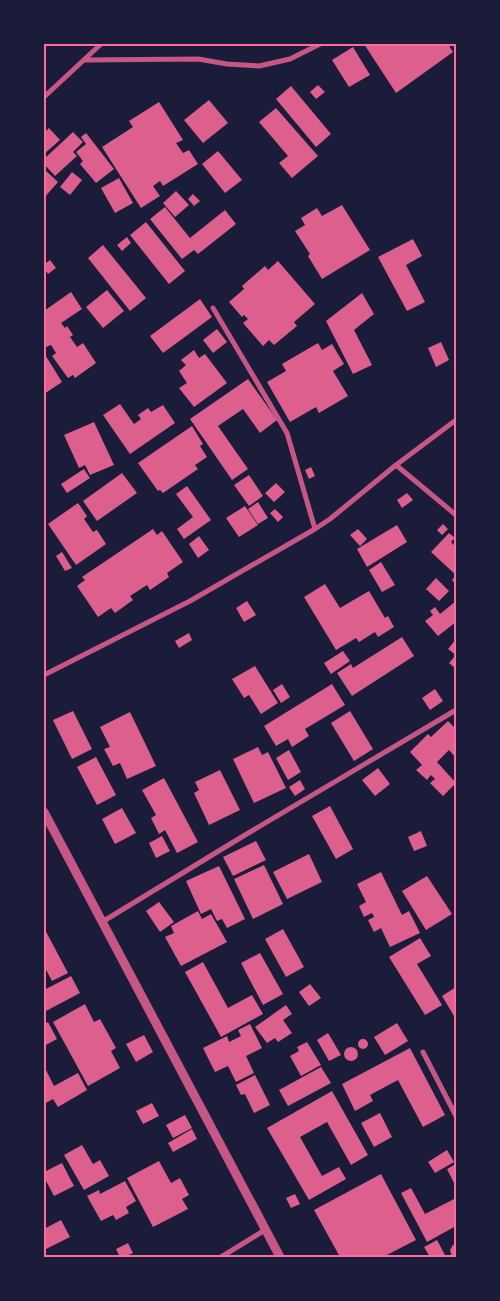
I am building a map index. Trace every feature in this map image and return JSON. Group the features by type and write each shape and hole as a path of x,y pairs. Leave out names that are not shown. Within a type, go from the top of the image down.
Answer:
{"street":[{"path":"44,97 101,44"},
{"path":"84,60 198,58 227,64 259,66 290,59 320,44"},
{"path":"213,308 287,433 315,528"},
{"path":"44,675 190,601 315,528 456,420"},
{"path":"396,465 456,515"},
{"path":"102,922 245,834 456,710"},
{"path":"44,812 280,1257"},
{"path":"423,1052 456,1116"},
{"path":"220,1257 265,1230"}],"building":[{"path":"364,44 448,44 453,52 396,93"},
{"path":"353,47 370,75 349,87 332,60"},
{"path":"318,85 325,92 316,99 310,92"},
{"path":"291,86 331,134 316,147 276,99"},
{"path":"209,100 228,123 203,143 184,120"},
{"path":"159,102 183,140 176,143 183,153 189,150 198,164 163,186 160,181 153,186 160,196 141,208 102,147 133,127 129,121"},
{"path":"276,108 318,156 292,178 279,163 288,156 259,122"},
{"path":"49,128 60,140 44,154 44,133"},
{"path":"73,132 83,142 73,152 77,156 55,176 44,164 44,159"},
{"path":"86,133 114,169 96,183 80,164 83,161 76,152 86,144 81,137"},
{"path":"218,151 242,180 225,193 202,164"},
{"path":"44,169 58,182 44,198"},
{"path":"72,172 82,180 70,195 60,187"},
{"path":"119,178 133,203 115,213 101,188"},
{"path":"176,191 189,205 175,217 163,203"},
{"path":"193,194 200,201 194,206 188,199"},
{"path":"342,205 370,250 322,279 308,256 310,254 295,231 305,225 301,218 317,208 322,216"},
{"path":"165,207 190,238 225,210 236,224 198,254 194,250 182,259 150,219"},
{"path":"146,222 185,271 169,284 130,235"},
{"path":"127,237 131,243 122,251 117,245"},
{"path":"413,239 422,256 406,265 425,302 407,311 378,257"},
{"path":"103,245 146,298 130,311 88,258"},
{"path":"44,259 46,263 50,260 56,268 48,274 44,268"},
{"path":"278,261 315,304 294,322 297,326 274,345 269,340 263,346 243,323 248,319 244,315 242,317 229,302 244,289 242,286 265,266 268,270"},
{"path":"107,290 124,311 103,328 86,307"},
{"path":"71,292 82,309 61,323 65,328 67,326 73,335 70,337 77,347 83,343 96,363 75,378 73,375 68,378 52,356 56,353 51,345 46,347 44,343 46,337 44,334 44,311"},
{"path":"362,293 374,314 354,330 372,365 353,374 326,321"},
{"path":"200,299 212,317 163,353 150,336"},
{"path":"217,329 227,342 213,353 203,340"},
{"path":"441,342 449,360 436,367 428,348"},
{"path":"318,343 322,350 332,344 344,364 333,371 348,396 319,413 316,407 290,422 267,382 286,371 282,364"},
{"path":"194,350 199,358 205,354 227,383 194,407 179,388 187,383 179,371 186,365 181,360"},
{"path":"44,353 62,382 44,394"},
{"path":"248,379 277,420 260,433 243,409 218,426 248,469 232,480 190,419"},
{"path":"120,404 134,424 141,419 138,415 148,408 151,412 163,405 175,423 130,454 103,415"},
{"path":"94,422 114,465 90,475 85,465 79,468 64,435"},
{"path":"192,426 203,444 200,446 207,457 195,465 198,469 163,493 160,490 158,491 138,463"},
{"path":"311,467 315,476 309,479 305,470"},
{"path":"84,469 90,478 67,493 61,484"},
{"path":"122,473 137,493 97,521 83,501"},
{"path":"249,475 263,496 249,506 234,485"},
{"path":"276,483 285,492 274,502 265,493"},
{"path":"187,486 211,520 184,539 177,529 193,517 176,494"},
{"path":"407,493 413,500 402,508 397,500"},
{"path":"258,502 268,518 258,524 248,509"},
{"path":"78,503 87,516 84,519 93,532 97,530 106,544 76,565 48,524"},
{"path":"245,506 258,525 239,537 226,518"},
{"path":"275,509 283,517 278,522 270,513"},
{"path":"443,524 448,529 442,535 437,530"},
{"path":"397,525 407,542 367,567 357,549"},
{"path":"153,529 157,535 162,531 183,562 167,573 169,577 150,590 147,585 130,596 133,600 115,613 111,608 98,617 77,586 85,580 82,577"},
{"path":"358,529 367,539 360,546 350,535"},
{"path":"449,533 455,538 451,542 456,547 456,575 431,552"},
{"path":"199,536 209,550 198,558 189,544"},
{"path":"62,552 72,568 65,571 56,556"},
{"path":"381,562 395,585 382,592 369,570"},
{"path":"456,575 456,585 452,580"},
{"path":"436,578 449,591 439,601 426,589"},
{"path":"325,584 340,608 369,591 385,618 388,616 394,627 378,637 375,632 359,642 356,638 336,650 304,597"},
{"path":"247,601 256,615 244,622 236,608"},
{"path":"456,601 456,622 438,636 425,621 433,615 430,611 435,607 440,614"},
{"path":"189,633 192,640 179,648 175,641"},
{"path":"402,637 414,656 352,696 337,673 351,664 353,668"},
{"path":"456,639 456,655 448,649"},
{"path":"343,651 350,661 331,674 324,663"},
{"path":"456,655 456,669 449,663"},
{"path":"255,666 278,703 261,714 249,695 244,698 232,679"},
{"path":"282,684 290,697 281,703 273,690"},
{"path":"332,684 345,705 305,729 309,736 292,747 288,739 276,746 264,726"},
{"path":"435,689 443,701 430,710 422,698"},
{"path":"73,711 92,749 72,759 53,720"},
{"path":"350,711 373,749 354,761 331,723"},
{"path":"130,712 156,766 127,779 120,763 113,766 104,749 110,747 100,727"},
{"path":"448,721 456,729 456,758 449,750 437,762 456,783 443,796 430,783 435,779 431,775 427,780 416,770 422,765 410,752 428,734 431,737"},
{"path":"258,747 262,755 268,752 286,788 254,803 233,759"},
{"path":"289,750 301,772 288,780 276,758"},
{"path":"96,757 116,795 97,805 77,767"},
{"path":"378,768 390,784 375,796 362,780"},
{"path":"220,770 240,810 209,825 194,793 199,790 195,782"},
{"path":"164,778 198,842 177,853 165,830 159,834 151,818 156,815 142,790"},
{"path":"300,780 305,789 295,796 289,787"},
{"path":"330,806 353,849 336,859 312,816"},
{"path":"122,808 136,833 115,844 102,819"},
{"path":"421,831 427,846 414,851 408,837"},
{"path":"162,836 170,851 156,858 149,843"},
{"path":"256,841 266,860 233,876 223,857"},
{"path":"309,854 322,882 287,899 273,872"},
{"path":"264,865 283,904 253,919 234,879"},
{"path":"219,866 245,919 227,928 222,919 217,921 211,909 201,914 186,881"},
{"path":"381,872 402,915 409,911 420,933 390,947 381,928 374,932 368,920 374,917 372,913 364,917 359,906 366,902 357,884"},
{"path":"427,876 452,914 426,930 402,891"},
{"path":"159,902 174,922 160,932 146,911"},
{"path":"198,911 202,919 211,914 227,942 181,966 165,937 174,933 171,926"},
{"path":"44,928 68,973 52,981 44,966"},
{"path":"283,929 304,967 286,977 265,939"},
{"path":"420,938 431,956 417,964 442,1005 425,1015 389,957"},
{"path":"260,953 283,994 263,1005 241,963"},
{"path":"203,962 228,1008 252,995 263,1014 221,1037 185,972"},
{"path":"71,976 80,993 44,1012 44,990"},
{"path":"310,984 321,998 309,1006 299,992"},
{"path":"456,987 456,1015 454,1016 442,996"},
{"path":"85,1004 94,1022 100,1019 116,1048 111,1051 120,1068 88,1086 53,1022"},
{"path":"286,1005 292,1014 283,1020 292,1033 278,1042 275,1038 267,1043 255,1027"},
{"path":"48,1022 57,1039 44,1046 44,1024"},
{"path":"397,1023 408,1041 385,1055 374,1037"},
{"path":"250,1024 262,1048 246,1056 254,1073 236,1082 228,1066 215,1072 203,1048 227,1036 229,1042 241,1036 238,1030"},
{"path":"328,1033 341,1055 329,1061 317,1040"},
{"path":"144,1035 153,1052 136,1062 126,1044"},
{"path":"361,1039 365,1039 368,1044 367,1048 361,1049 358,1046 358,1042"},
{"path":"307,1042 321,1065 301,1076 290,1056 299,1051 297,1047"},
{"path":"351,1047 356,1049 358,1054 356,1059 351,1061 346,1059 344,1054 346,1049"},
{"path":"410,1048 445,1115 423,1127 398,1080 370,1095 373,1101 355,1111 342,1084"},
{"path":"44,1066 54,1086 78,1073 87,1090 58,1107 53,1099 44,1104"},
{"path":"321,1067 331,1083 288,1106 279,1090"},
{"path":"255,1075 270,1105 254,1113 245,1094 241,1095 236,1085"},
{"path":"332,1091 368,1155 351,1165 327,1122 300,1137 322,1176 339,1167 346,1179 309,1200 267,1128"},
{"path":"152,1103 159,1116 143,1124 136,1111"},
{"path":"380,1113 392,1137 374,1147 361,1123"},
{"path":"185,1115 192,1128 173,1138 166,1125"},
{"path":"192,1129 197,1139 173,1152 168,1143"},
{"path":"82,1145 93,1164 100,1160 109,1176 84,1190 64,1155"},
{"path":"447,1150 454,1162 435,1173 428,1162"},
{"path":"159,1161 171,1183 180,1178 189,1195 182,1199 188,1209 153,1227 127,1178"},
{"path":"62,1163 74,1186 54,1196 44,1177 44,1172"},
{"path":"456,1164 456,1187 447,1169"},
{"path":"381,1174 416,1240 383,1257 340,1257 314,1210"},
{"path":"125,1181 136,1201 126,1207 129,1213 116,1220 113,1215 101,1221 87,1196 99,1190 100,1194"},
{"path":"411,1188 425,1214 456,1198 456,1226 427,1242 401,1193"},
{"path":"295,1194 300,1204 291,1208 286,1198"},
{"path":"61,1220 70,1237 44,1250 44,1229"},
{"path":"437,1240 446,1257 430,1257 424,1247"},
{"path":"128,1243 133,1253 120,1257 116,1249"},
{"path":"456,1243 456,1257 452,1257 450,1250"}]}
